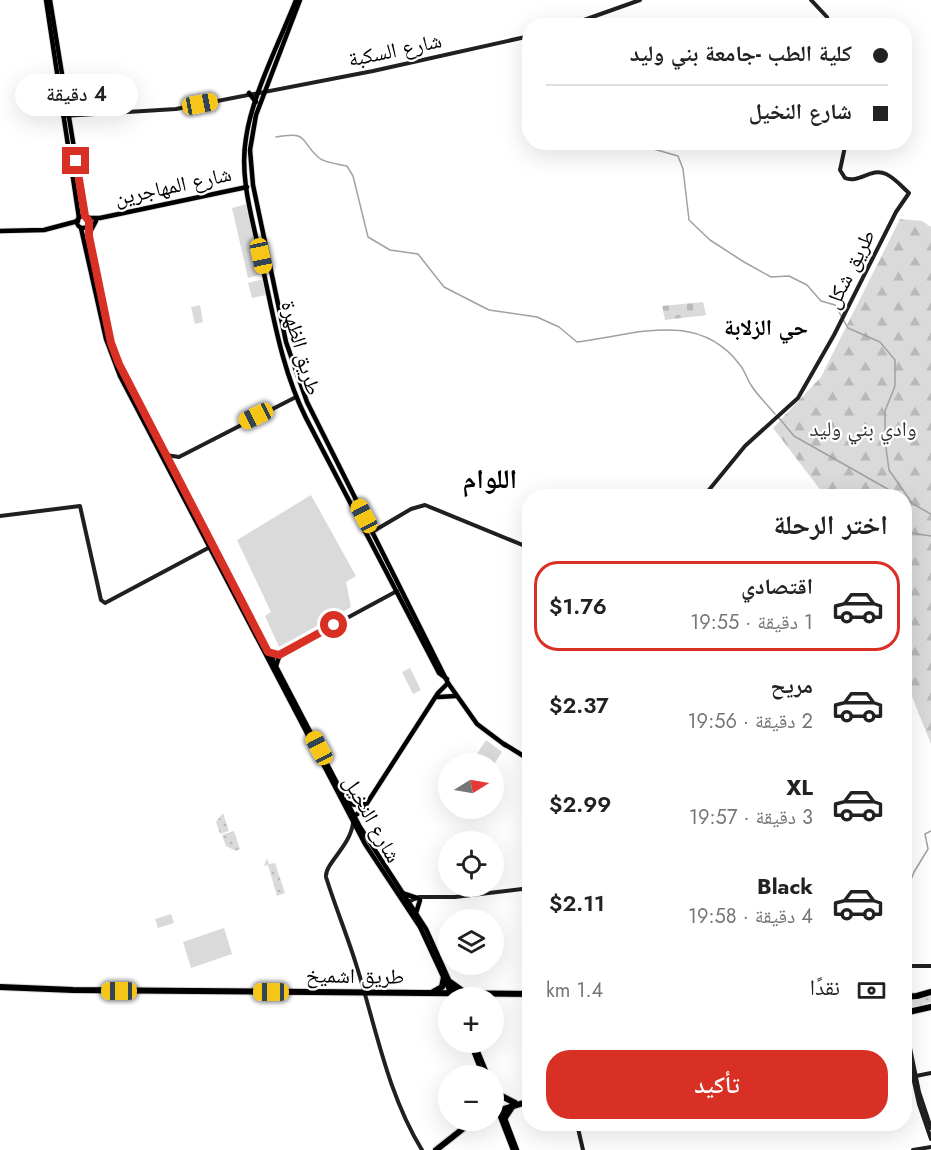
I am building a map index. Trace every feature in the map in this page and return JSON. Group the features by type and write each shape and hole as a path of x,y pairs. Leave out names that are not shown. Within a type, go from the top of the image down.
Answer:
{"highway":[{"path":"435,994 447,979 458,987"},
{"name":"طريق اشميخ","path":"0,987 73,990 435,994"},
{"path":"912,996 931,992"},
{"path":"504,994 522,994"},
{"path":"912,1011 931,1007"},
{"path":"504,1098 513,1105"},
{"path":"504,1108 522,1103"},
{"path":"504,1118 513,1105"},
{"path":"434,1150 456,1131"},
{"path":"434,1150 458,1131"}],"main road":[{"name":"شارع النخيل","path":"48,0 78,210 119,376"},
{"name":"طريق الظهرة","path":"298,0 263,91 250,150 253,185 286,342 297,377 372,532 445,672 446,679"},
{"path":"589,18 640,0"},
{"path":"811,0 827,18"},
{"name":"شارع السكبة","path":"66,116 171,110 249,93 373,71 522,38"},
{"name":"طريق الظهرة","path":"263,91 256,102 248,125 244,149 246,187 279,343 296,398 396,591 456,696 473,719 505,746 522,756"},
{"path":"249,93 256,102"},
{"name":"شارع النخيل","path":"66,116 83,206 81,221"},
{"name":"طريق شكل","path":"710,489 745,446 798,398 831,340 898,209 909,193 880,172 852,180 844,178 840,170 844,150"},
{"name":"شارع المهاجرين","path":"0,231 44,230 253,185"},
{"path":"78,210 70,225 86,238 97,219 83,206"},
{"name":"شارع المهاجرين","path":"88,226 97,219"},
{"name":"شارع النخيل","path":"81,221 88,226 86,238 104,340 119,376 156,441 373,858 416,913 430,937 450,987"},
{"path":"81,221 88,226"},
{"path":"173,468 179,457 296,398"},
{"name":"شارع النخيل","path":"156,441 173,468 211,546 348,803 353,818 402,892 447,979"},
{"path":"166,455 179,457"},
{"path":"372,532 411,509 425,505 522,545"},
{"path":"0,516 81,507 101,600 105,603 211,546"},
{"path":"271,660 396,591"},
{"path":"268,652 279,656"},
{"path":"276,666 279,656"},
{"path":"436,699 446,679"},
{"path":"440,690 446,679"},
{"path":"360,827 361,813 436,699 446,679"},
{"path":"436,699 456,696"},
{"path":"370,798 353,818 349,839 328,866 326,875 388,1076 405,1118 422,1150"},
{"path":"348,803 356,806 364,804"},
{"path":"353,818 361,813"},
{"path":"408,905 420,899 522,889"},
{"path":"402,892 420,899"},
{"path":"416,913 420,899"},
{"path":"912,966 931,966"},
{"path":"912,1057 931,1128"},
{"path":"912,1072 919,1104 931,1138 920,1148"},
{"path":"916,1076 931,1073"},
{"path":"504,1122 515,1150"},
{"path":"579,1131 583,1150"},
{"path":"913,1150 931,1147"}],"green space":[{"path":"247,204 262,274 248,278 232,208"},
{"name":"وادي بني وليد","path":"900,219 922,221 931,227 931,744 912,696 912,489 820,489 773,428 821,377"},
{"path":"263,279 266,295 252,298 248,283"},
{"path":"703,302 706,315 665,320 662,306"},
{"path":"200,305 203,322 195,324 191,307"},
{"path":"311,495 356,576 346,582 351,607 279,647 265,616 271,612 237,540"},
{"path":"410,668 421,690 413,694 402,672"},
{"path":"486,740 502,752 501,753 478,753"},
{"path":"223,813 229,831 220,834 216,822"},
{"path":"234,831 240,849 236,851 226,846 222,835"},
{"path":"267,858 269,864 275,863 285,893 277,896 268,865 264,866"},
{"path":"171,914 174,923 158,928 155,919"},
{"path":"224,928 232,954 191,968 183,942"},
{"path":"931,995 931,1002 912,1007 912,998"}],"waterway":[{"path":"276,137 287,135 299,137 319,158 347,166 353,176 368,237 390,250 418,254 444,287 489,310 537,317 559,327 577,342 643,331 665,330 685,331 705,337 723,348 740,365 753,389 775,414"},
{"path":"657,150 678,156 683,169 689,220 710,240 771,277 789,276 807,285 821,301 835,305 848,328 880,342 895,360 895,386 885,411 885,440 889,470 902,489"},
{"path":"779,418 794,436 888,489"},
{"path":"912,503 931,514"},
{"path":"912,533 931,536"},
{"path":"912,877 928,849 925,834 931,831"}],"district":[{"name":"حي الزلابة","path":"766,327"},
{"name":"اللوام","path":"490,479"}],"route":[{"path":"76,161 85,216 89,221 87,228 111,343 119,364 268,652 279,655 334,625"}]}
